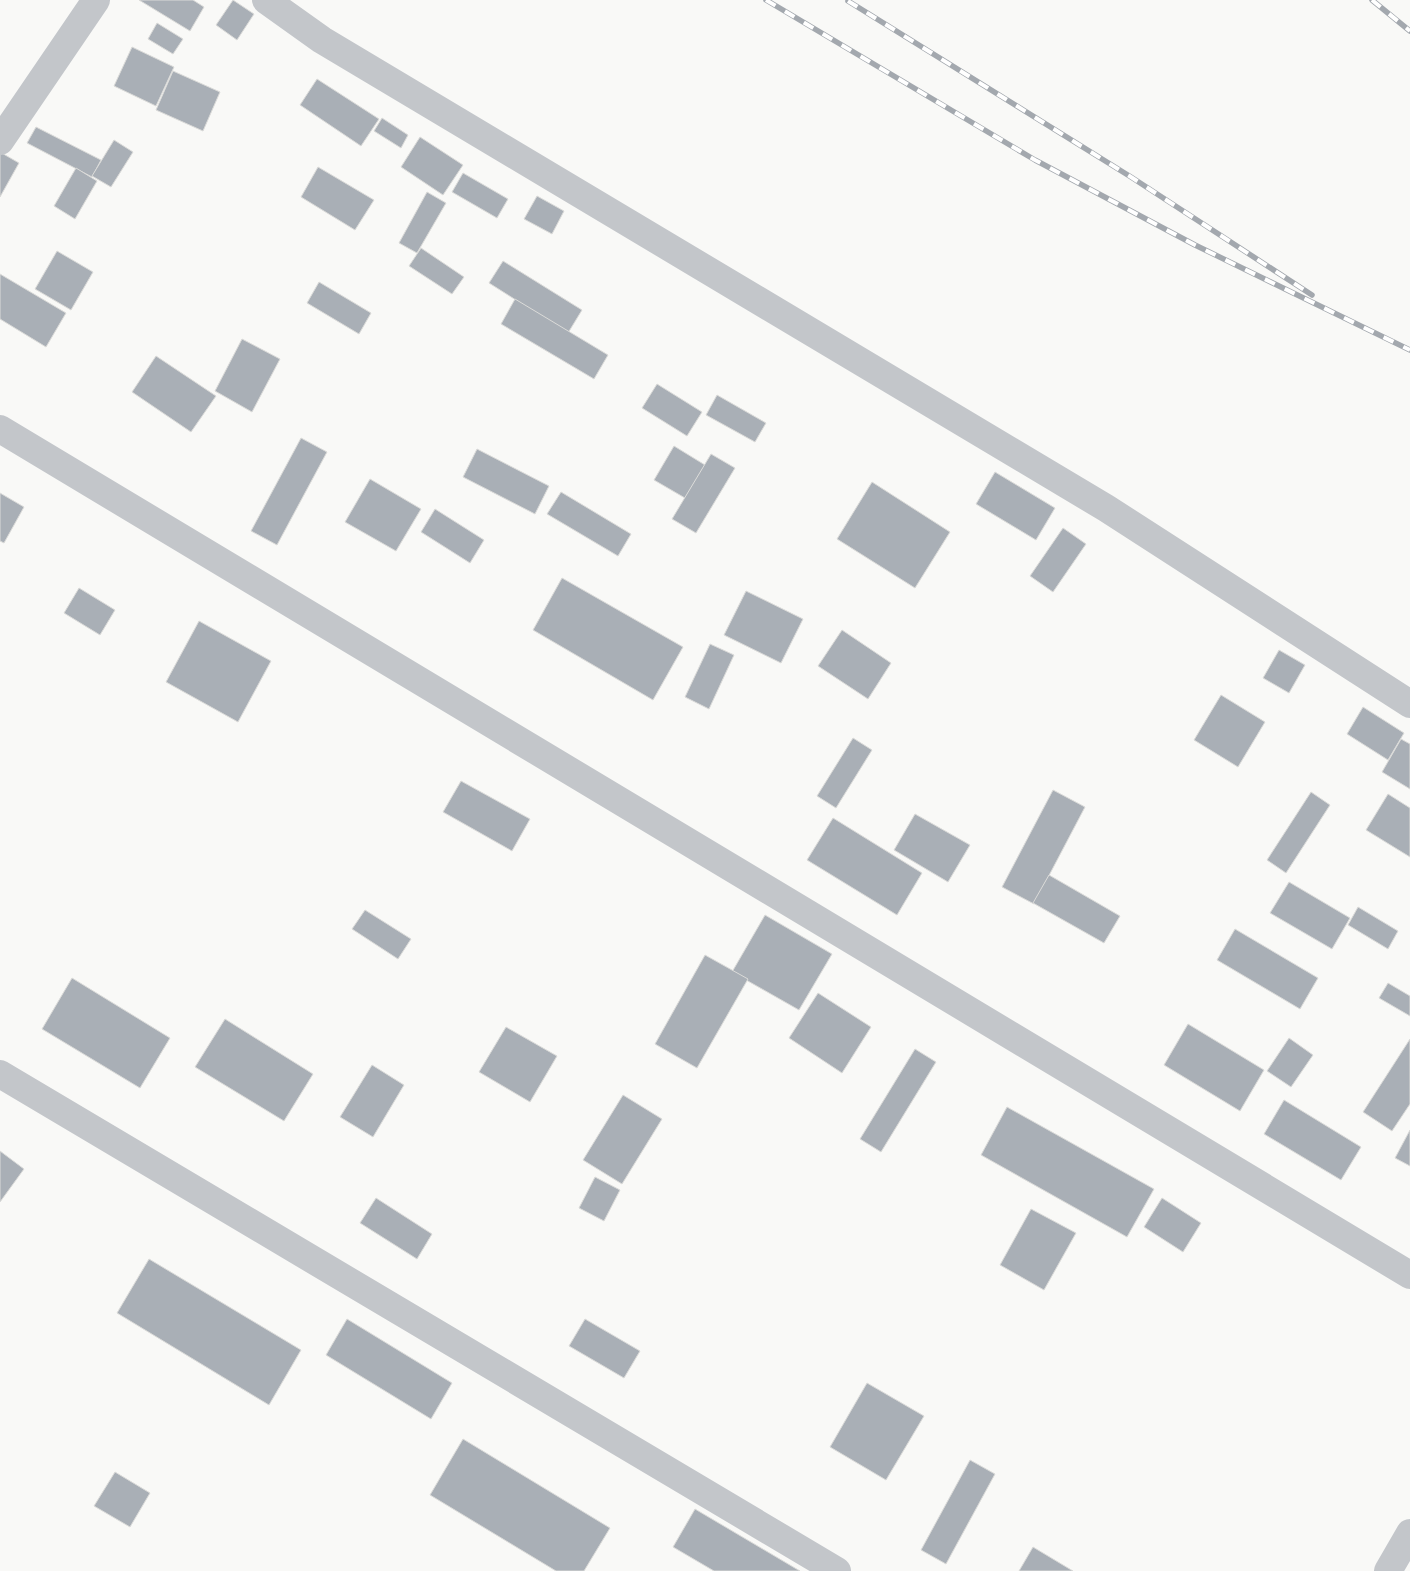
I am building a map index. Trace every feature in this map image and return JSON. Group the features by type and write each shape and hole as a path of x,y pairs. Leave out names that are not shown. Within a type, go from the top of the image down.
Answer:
{"street":[{"path":"0,141 96,0"},
{"path":"266,0 322,40 1106,508 1410,704"},
{"path":"0,429 1410,1275"},
{"path":"0,1074 837,1571"},
{"path":"1388,1571 1410,1532"}],"building":[{"path":"139,0 193,0 204,7 190,31"},
{"path":"233,0 254,14 237,40 216,25"},
{"path":"157,23 183,39 173,54 148,39"},
{"path":"132,47 174,67 156,106 114,86"},
{"path":"173,71 220,92 203,131 156,110"},
{"path":"317,79 379,119 361,146 300,105"},
{"path":"382,118 408,135 401,148 374,131"},
{"path":"36,127 101,160 92,177 27,143"},
{"path":"420,137 463,165 443,195 401,167"},
{"path":"114,140 133,152 111,187 92,176"},
{"path":"0,152 19,163 0,197"},
{"path":"318,167 374,200 355,230 301,197"},
{"path":"76,168 97,181 75,219 54,206"},
{"path":"463,173 508,199 497,218 452,192"},
{"path":"427,192 446,203 417,253 399,243"},
{"path":"537,196 564,211 552,234 524,219"},
{"path":"421,248 464,277 452,294 409,266"},
{"path":"57,251 93,272 71,310 35,289"},
{"path":"503,261 582,310 568,333 489,283"},
{"path":"0,274 66,313 46,347 0,319"},
{"path":"319,282 371,313 359,334 307,303"},
{"path":"515,299 608,355 594,379 501,324"},
{"path":"242,339 280,359 252,412 215,391"},
{"path":"156,356 216,396 191,432 132,392"},
{"path":"657,384 702,412 687,436 642,408"},
{"path":"717,395 766,423 755,442 706,415"},
{"path":"301,438 327,452 277,545 251,531"},
{"path":"674,446 705,465 685,498 654,480"},
{"path":"477,449 549,486 535,514 463,477"},
{"path":"711,454 735,468 696,533 672,519"},
{"path":"995,472 1055,508 1036,540 976,504"},
{"path":"370,479 421,509 396,551 345,522"},
{"path":"872,482 950,532 915,588 837,539"},
{"path":"561,492 631,534 618,556 547,514"},
{"path":"0,493 24,507 4,543 0,541"},
{"path":"435,509 484,540 470,563 421,532"},
{"path":"1063,528 1086,544 1053,592 1030,576"},
{"path":"562,578 683,647 653,700 533,630"},
{"path":"79,588 115,610 100,635 64,613"},
{"path":"746,591 803,619 781,663 724,635"},
{"path":"199,621 271,661 238,722 166,682"},
{"path":"842,630 891,663 868,699 818,666"},
{"path":"710,644 734,655 709,709 685,697"},
{"path":"1279,650 1305,665 1289,693 1263,678"},
{"path":"1221,695 1265,722 1238,767 1194,740"},
{"path":"1363,707 1404,733 1388,760 1347,734"},
{"path":"853,738 872,750 836,808 817,796"},
{"path":"1401,739 1410,744 1410,789 1382,772"},
{"path":"461,781 530,819 512,851 443,812"},
{"path":"1053,790 1085,807 1034,904 1002,887"},
{"path":"1311,792 1330,805 1286,873 1267,860"},
{"path":"1388,794 1410,808 1410,857 1366,830"},
{"path":"915,814 970,845 948,882 894,850"},
{"path":"833,818 922,873 897,915 807,860"},
{"path":"1049,875 1120,916 1104,943 1033,903"},
{"path":"1289,882 1350,918 1332,949 1270,913"},
{"path":"1358,907 1398,931 1388,949 1348,925"},
{"path":"365,910 411,939 398,959 352,929"},
{"path":"765,915 832,954 799,1010 732,972"},
{"path":"1235,929 1318,978 1300,1009 1217,960"},
{"path":"705,955 748,979 697,1068 655,1044"},
{"path":"72,978 170,1038 140,1088 42,1029"},
{"path":"1388,983 1410,996 1410,1016 1379,998"},
{"path":"818,993 871,1027 842,1073 789,1038"},
{"path":"225,1019 313,1074 284,1121 195,1067"},
{"path":"1188,1024 1264,1070 1240,1111 1164,1065"},
{"path":"506,1027 557,1056 530,1102 479,1072"},
{"path":"1289,1038 1313,1055 1291,1087 1267,1071"},
{"path":"1410,1039 1410,1104 1392,1131 1363,1112"},
{"path":"915,1049 936,1062 881,1152 860,1139"},
{"path":"372,1065 404,1085 373,1137 340,1117"},
{"path":"623,1095 662,1119 622,1184 583,1160"},
{"path":"1284,1100 1361,1147 1341,1180 1264,1134"},
{"path":"1007,1107 1154,1189 1127,1237 981,1155"},
{"path":"1410,1130 1410,1166 1395,1158"},
{"path":"0,1151 24,1169 0,1202"},
{"path":"595,1177 620,1190 604,1221 579,1208"},
{"path":"376,1198 432,1234 417,1259 360,1223"},
{"path":"1162,1198 1201,1223 1183,1252 1144,1227"},
{"path":"1031,1209 1076,1233 1044,1290 1000,1265"},
{"path":"149,1259 301,1350 269,1405 117,1313"},
{"path":"347,1319 452,1383 431,1419 326,1355"},
{"path":"585,1319 640,1351 624,1378 569,1346"},
{"path":"867,1383 924,1416 886,1480 830,1447"},
{"path":"463,1439 610,1528 584,1571 556,1571 430,1495"},
{"path":"970,1460 995,1474 946,1564 921,1550"},
{"path":"115,1472 150,1493 130,1527 94,1506"},
{"path":"695,1509 800,1571 714,1571 673,1547"},
{"path":"1033,1547 1073,1571 1019,1571"}],"railway":[{"path":"766,0 1035,160 1195,245 1410,350"},
{"path":"1372,0 1410,31"},
{"path":"848,1 1131,177 1312,295"}]}
